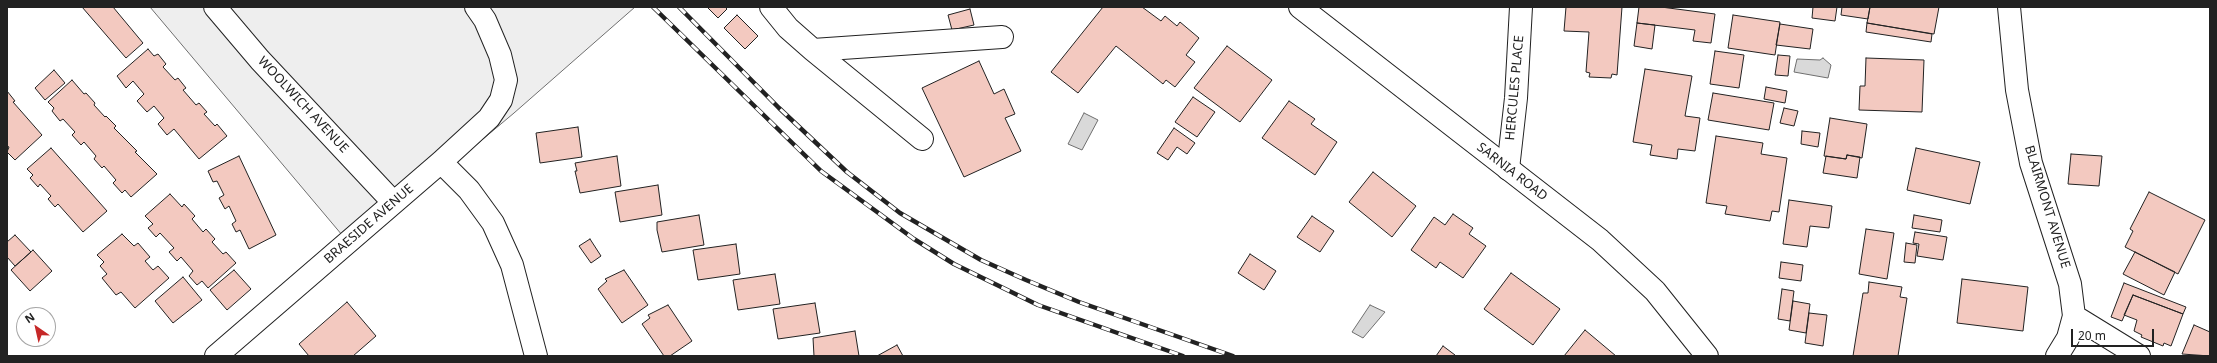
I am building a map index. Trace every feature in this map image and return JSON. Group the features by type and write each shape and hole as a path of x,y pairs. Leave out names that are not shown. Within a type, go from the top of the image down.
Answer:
{"street":[{"name":"WOOLWICH AVENUE","path":"216,7 260,60 393,202"},
{"name":"BRAESIDE AVENUE","path":"216,356 441,162 489,118 502,100 506,80 500,55 485,20 476,7"},
{"path":"771,7 788,28 813,50 922,139"},
{"name":"SARNIA ROAD","path":"1300,7 1600,240 1655,291 1707,356"},
{"name":"HERCULES PLACE","path":"1508,169 1516,98 1521,7"},
{"name":"BLAIRMONT AVENUE","path":"2009,7 2017,90 2031,163 2070,284 2074,316 2068,338 2057,356"},
{"path":"813,50 1002,37"},
{"path":"441,162 469,190 493,223 512,266 536,356"},
{"path":"2074,316 2139,356"}],"shaded area":[{"path":"150,7 635,7 514,113 353,248"},
{"path":"1823,58 1831,65 1828,78 1794,72 1797,59 1820,60"},
{"path":"1084,113 1098,120 1082,150 1068,144"},
{"path":"1370,305 1385,312 1363,338 1352,332"}],"building":[{"path":"82,7 113,7 143,43 126,58"},
{"path":"707,7 725,7 727,9 718,18"},
{"path":"1103,7 1142,7 1161,21 1165,16 1177,26 1180,22 1199,38 1186,55 1195,62 1175,87 1166,80 1163,84 1116,46 1078,93 1051,72"},
{"path":"1566,7 1622,7 1617,75 1612,74 1611,78 1589,77 1590,73 1586,72 1589,32 1564,31"},
{"path":"1639,7 1661,7 1715,14 1711,43 1693,41 1695,30 1637,23"},
{"path":"1813,7 1837,7 1835,21 1812,18"},
{"path":"1842,7 1870,7 1868,19 1841,15"},
{"path":"1870,7 1939,7 1934,34 1867,23"},
{"path":"970,9 974,25 952,30 948,15"},
{"path":"737,15 758,36 745,49 724,28"},
{"path":"1733,15 1780,22 1775,55 1728,48"},
{"path":"1637,23 1655,25 1652,49 1634,46"},
{"path":"1867,23 1932,34 1931,42 1866,32"},
{"path":"1780,24 1813,29 1810,49 1776,45"},
{"path":"1227,46 1272,80 1240,122 1194,88"},
{"path":"148,49 154,56 158,54 166,64 163,67 175,80 178,78 186,88 183,90 196,105 199,103 207,112 204,114 215,126 217,124 227,136 199,159 174,129 167,135 158,124 164,118 154,106 147,112 137,101 144,94 133,81 126,88 117,76"},
{"path":"1715,51 1744,55 1739,88 1710,84"},
{"path":"1778,55 1790,56 1788,76 1775,75"},
{"path":"1866,58 1924,60 1922,112 1859,110 1860,86 1865,86"},
{"path":"979,61 994,94 1004,89 1015,114 1005,118 1021,151 964,177 922,88"},
{"path":"1645,69 1692,76 1685,116 1700,118 1695,151 1678,149 1677,159 1650,155 1652,145 1633,142"},
{"path":"54,70 65,83 45,100 35,88"},
{"path":"72,80 84,94 86,93 95,103 94,105 105,117 106,116 116,126 114,128 157,174 131,197 125,190 122,193 113,183 116,180 104,166 102,168 94,159 96,156 84,142 81,145 72,135 75,132 63,119 60,121 52,111 54,108 48,102"},
{"path":"1766,87 1787,91 1785,103 1764,99"},
{"path":"7,91 15,101 13,102 42,135 15,160 7,152 9,147 7,146"},
{"path":"1713,93 1774,103 1769,130 1708,120"},
{"path":"1193,97 1215,112 1197,137 1175,122"},
{"path":"1289,101 1315,119 1311,124 1337,142 1315,175 1262,138"},
{"path":"1784,108 1798,111 1794,126 1780,123"},
{"path":"1830,118 1867,124 1862,158 1847,155 1846,159 1824,156"},
{"path":"578,127 582,157 540,163 536,133"},
{"path":"1174,128 1195,143 1187,154 1177,147 1168,160 1157,153"},
{"path":"1802,131 1820,133 1818,147 1801,144"},
{"path":"1716,136 1763,143 1761,154 1787,158 1779,212 1772,211 1770,221 1725,214 1727,206 1706,203"},
{"path":"51,148 107,211 83,232 58,204 55,207 48,199 51,196 40,184 38,187 30,178 33,175 27,169"},
{"path":"1916,148 1980,162 1970,204 1907,190"},
{"path":"2071,154 2102,156 2099,186 2068,184"},
{"path":"1847,155 1860,157 1857,178 1823,173 1826,156 1846,159"},
{"path":"239,156 276,235 249,249 240,230 236,232 232,224 236,221 229,206 225,209 219,198 224,195 217,181 213,182 208,171"},
{"path":"617,156 621,186 580,193 575,171 577,171 575,163"},
{"path":"1373,172 1416,206 1392,237 1349,202"},
{"path":"658,185 662,215 620,222 615,192"},
{"path":"2149,192 2205,220 2178,274 2125,247 2133,231 2130,229"},
{"path":"170,194 182,207 184,204 195,216 192,219 203,232 206,229 215,239 212,242 223,254 226,252 236,263 208,288 202,281 197,285 189,276 193,271 181,257 177,261 169,252 174,248 160,233 156,237 148,228 153,224 145,216"},
{"path":"1789,200 1832,206 1829,228 1810,226 1807,247 1783,244"},
{"path":"1453,214 1473,228 1469,234 1486,246 1463,278 1440,262 1436,268 1411,250 1434,217 1445,225"},
{"path":"699,215 704,245 662,252 657,230 657,222"},
{"path":"1914,215 1942,220 1940,232 1912,228"},
{"path":"1312,216 1334,231 1320,252 1297,237"},
{"path":"1866,229 1894,233 1887,279 1859,274"},
{"path":"1915,232 1947,237 1943,260 1917,256 1919,244 1913,243"},
{"path":"122,234 134,246 138,243 150,257 145,261 153,270 158,266 169,278 135,308 121,292 116,295 102,278 107,274 100,266 104,262 97,255"},
{"path":"15,235 31,252 15,266 7,257 7,242"},
{"path":"590,239 601,256 591,263 579,246"},
{"path":"1906,243 1917,245 1915,263 1904,262"},
{"path":"736,244 740,274 698,280 693,250"},
{"path":"33,250 52,271 30,291 11,270"},
{"path":"2135,252 2175,272 2164,295 2123,274"},
{"path":"1250,254 1276,271 1264,290 1238,273"},
{"path":"1781,262 1803,265 1801,281 1779,278"},
{"path":"234,270 251,289 227,310 210,290"},
{"path":"624,270 648,305 622,323 598,289 607,281 605,279"},
{"path":"1511,273 1560,309 1533,345 1484,309"},
{"path":"775,274 780,304 738,310 733,280"},
{"path":"183,277 202,300 173,323 155,301"},
{"path":"1962,279 2028,287 2023,331 1957,323"},
{"path":"1869,282 1902,287 1900,297 1907,298 1898,356 1853,356 1863,293 1868,293"},
{"path":"2124,283 2186,307 2183,314 2133,295 2122,321 2111,317"},
{"path":"1782,289 1794,291 1790,321 1778,319"},
{"path":"2133,295 2183,314 2171,346 2164,343 2163,346 2141,337 2142,335 2134,331 2137,320 2124,315"},
{"path":"1793,301 1810,304 1806,333 1789,330"},
{"path":"347,302 376,336 353,356 309,356 299,344"},
{"path":"815,303 820,333 778,339 773,309"},
{"path":"668,305 692,341 670,356 664,356 642,324 650,318 648,315"},
{"path":"1809,313 1827,315 1823,346 1805,343"},
{"path":"2194,325 2210,332 2210,356 2182,354"},
{"path":"1585,330 1616,356 1564,356"},
{"path":"855,331 859,356 814,356 813,338"},
{"path":"897,345 903,356 877,356"},
{"path":"1443,346 1455,355 1455,356 1436,356"}],"railway":[{"path":"653,7 821,171 914,239 954,264 1038,305 1183,356"},
{"path":"679,7 779,108 847,172 900,213 981,260 1026,280 1079,302 1233,356"}]}
